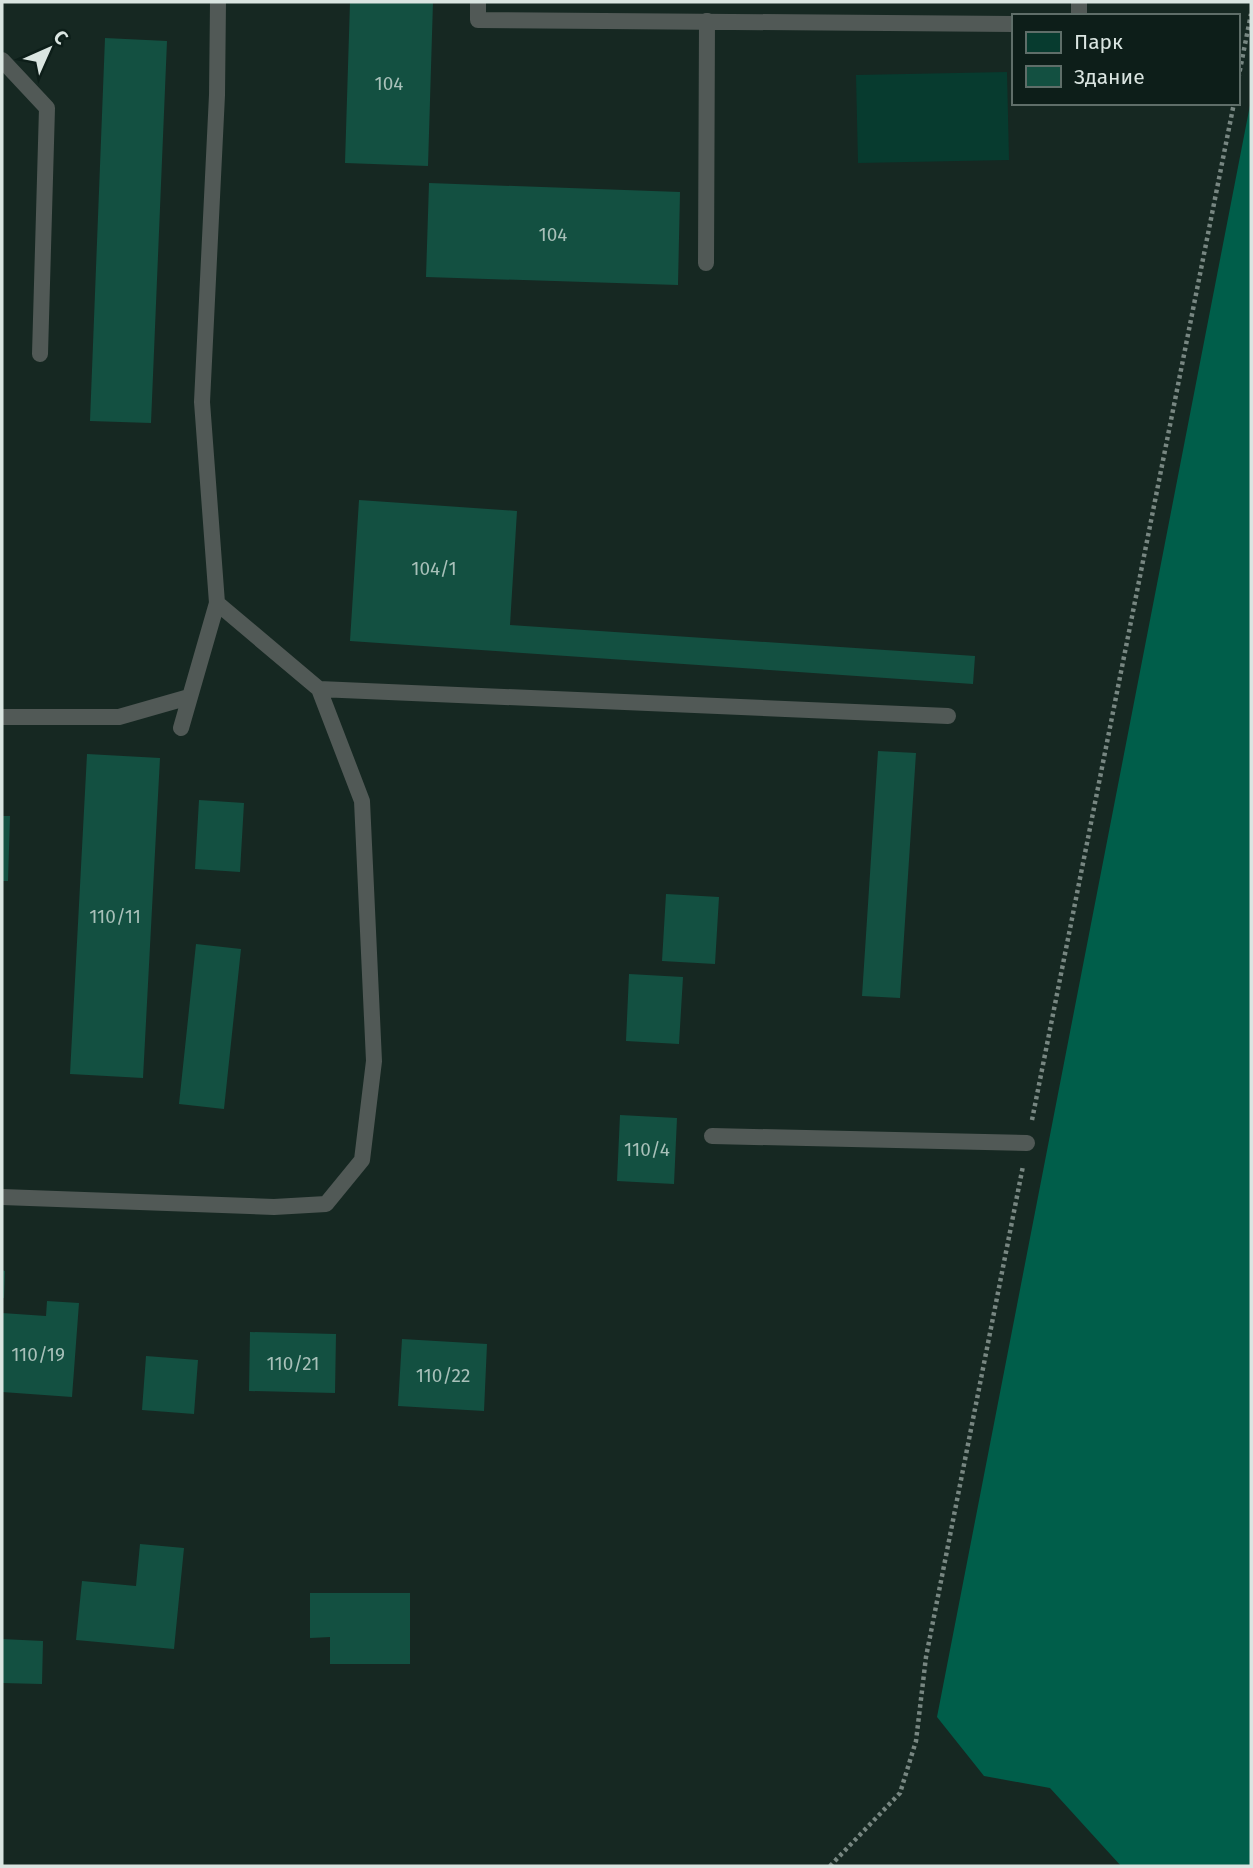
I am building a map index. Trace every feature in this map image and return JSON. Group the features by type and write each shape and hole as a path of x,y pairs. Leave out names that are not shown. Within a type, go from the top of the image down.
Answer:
{"lane":[{"path":"181,728 217,603 202,402 217,95 218,2"},
{"path":"478,2 478,20 1012,24"},
{"path":"706,263 707,21"},
{"path":"2,60 47,108 40,354"},
{"path":"2,1197 274,1207 326,1204 362,1160 374,1061 362,801 319,689 217,603"},
{"path":"319,689 948,716"},
{"path":"2,717 119,718 189,698"},
{"path":"712,1136 1027,1143"}],"path":[{"path":"1239,75 1251,14"},
{"path":"830,1866 900,1793 916,1741 926,1657 1234,105"}],"green space":[{"path":"1007,72 1009,160 858,163 856,75"},
{"path":"1251,100 1251,1866 1121,1866 1050,1788 984,1776 937,1717"}],"building":[{"path":"350,2 433,2 428,166 345,163"},
{"path":"105,38 167,41 151,423 90,421"},
{"path":"429,183 680,192 678,285 426,277"},
{"path":"359,500 517,511 510,625 975,656 973,684 350,641"},
{"path":"878,751 916,753 900,998 862,996"},
{"path":"87,754 160,758 143,1078 70,1074"},
{"path":"199,800 244,803 240,872 195,869"},
{"path":"2,816 10,816 8,881 2,881"},
{"path":"666,894 719,897 715,964 662,961"},
{"path":"196,944 241,949 224,1109 179,1104"},
{"path":"629,974 683,977 679,1044 626,1041"},
{"path":"620,1115 677,1118 674,1184 617,1181"},
{"path":"2,1270 5,1271 4,1298 2,1298"},
{"path":"47,1301 79,1303 72,1397 2,1392 2,1313 46,1316"},
{"path":"250,1332 336,1334 335,1393 249,1391"},
{"path":"402,1339 487,1344 484,1411 398,1406"},
{"path":"146,1356 198,1360 194,1414 142,1410"},
{"path":"140,1544 184,1548 174,1649 76,1640 82,1581 136,1586"},
{"path":"310,1593 410,1593 410,1664 330,1664 330,1637 310,1638"},
{"path":"2,1639 43,1641 42,1684 2,1683"}]}
